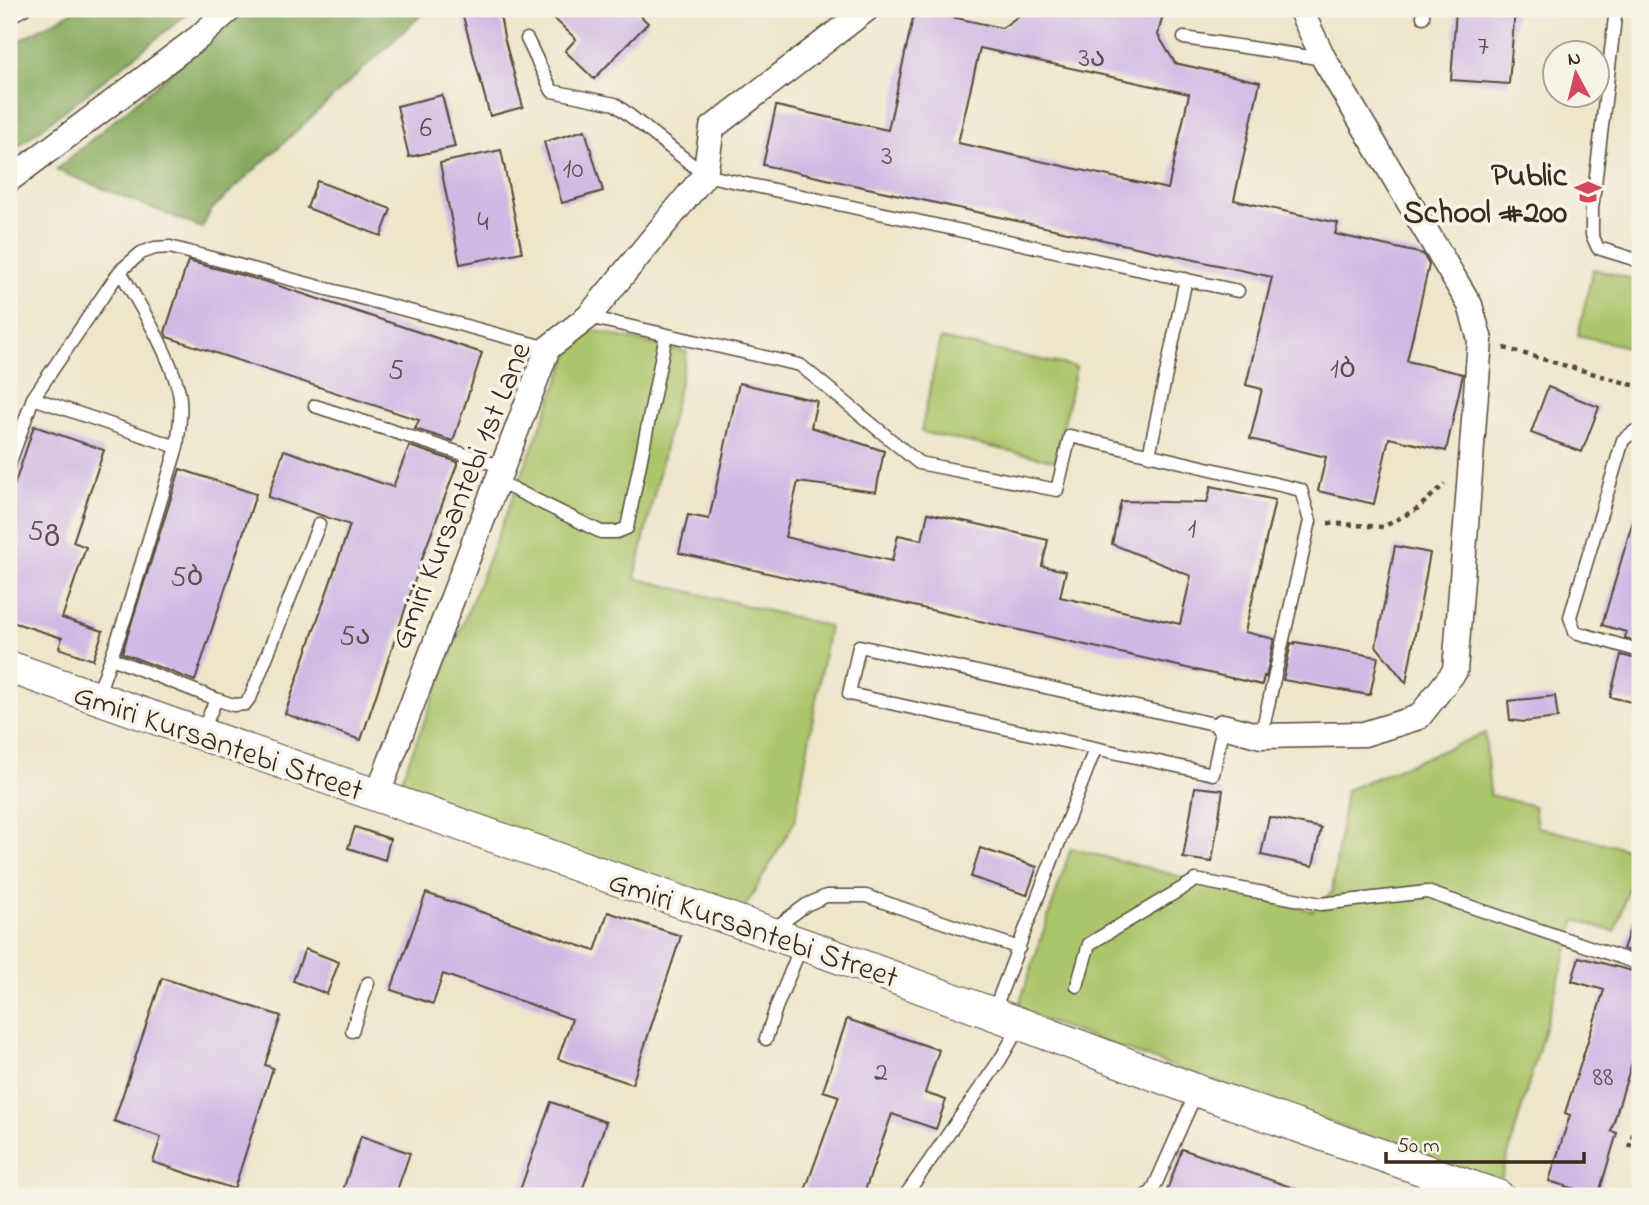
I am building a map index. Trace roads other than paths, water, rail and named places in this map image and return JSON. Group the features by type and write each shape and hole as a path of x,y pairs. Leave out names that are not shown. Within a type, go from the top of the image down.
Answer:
{"street":[{"path":"9,180 199,37 230,9"},
{"path":"705,175 712,128 867,9"},
{"path":"1223,726 1261,736 1364,734 1419,717 1455,671 1480,340 1470,305 1324,59 1300,9"},
{"name":"Gmiri Kursantebi 1st Lane","path":"377,796 548,348 588,317 705,175"},
{"name":"Gmiri Kursantebi Street","path":"9,667 769,932 1466,1190 1498,1196"}],"lane":[{"path":"9,17 24,9"},
{"path":"1616,9 1592,209 1592,235 1598,248 1640,261"},
{"path":"1184,38 1324,59"},
{"path":"527,39 552,91 615,104 705,175 1238,290"},
{"path":"9,465 33,398 120,271 141,253 155,248 170,247 548,348"},
{"path":"97,698 125,618 177,447 179,419 178,390 162,346 120,271"},
{"path":"1149,455 1186,279"},
{"path":"588,317 800,365 919,463 1057,490 1070,436 1300,490 1310,521 1261,736"},
{"path":"315,406 500,474 601,532 617,532 627,528 666,335"},
{"path":"33,398 177,447"},
{"path":"1640,432 1635,431 1623,440 1570,617 1575,632 1640,651"},
{"path":"111,659 233,705 245,704 251,696 319,524"},
{"path":"859,646 1223,726 1213,774 1096,749 849,694 859,646"},
{"path":"201,733 216,699"},
{"path":"905,1196 1000,1060 1018,948 1096,749"},
{"path":"1077,986 1089,944 1196,880 1321,904 1427,892 1640,964"},
{"path":"769,932 806,905 826,896 866,896 1018,948"},
{"path":"766,1039 802,944"},
{"path":"352,1031 368,983"},
{"path":"1145,1196 1152,1192 1198,1091"}],"place":[{"name":"Public School #200","path":"1588,192"}]}
